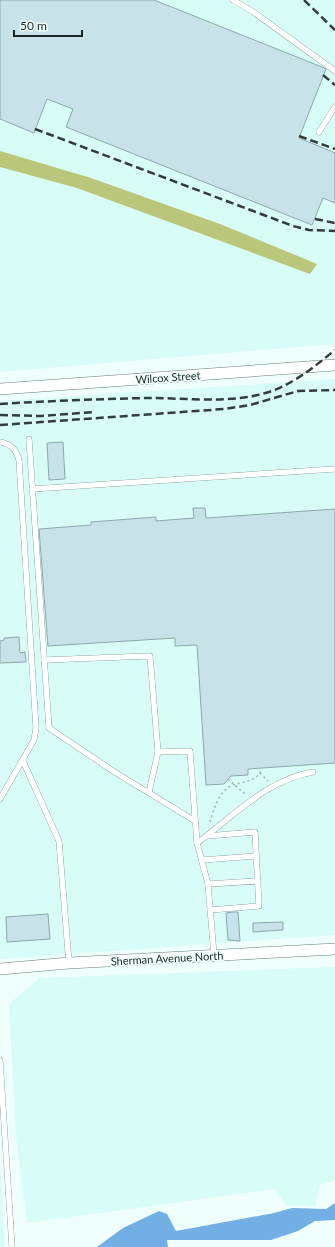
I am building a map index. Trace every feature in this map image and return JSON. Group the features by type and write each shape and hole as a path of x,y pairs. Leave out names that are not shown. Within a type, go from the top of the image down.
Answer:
{"street":[{"name":"Wilcox Street","path":"0,389 335,365"},
{"name":"Sherman Avenue North","path":"0,969 69,963 335,949"}],"lane":[{"path":"233,0 252,11 335,71"},
{"path":"319,132 335,107"},
{"path":"29,439 49,728 112,771 195,821"},
{"path":"0,442 15,449 19,468 36,728 34,740 0,799"},
{"path":"32,489 335,470"},
{"path":"44,660 150,656 158,752 149,792"},
{"path":"158,752 190,751 197,843 208,884 214,955"},
{"path":"23,761 59,842 69,963"},
{"path":"197,843 272,786 294,776 313,772"},
{"path":"207,836 255,832 258,881 259,906 210,910"},
{"path":"202,860 256,856"},
{"path":"208,884 258,881"},
{"path":"0,1060 12,1247"}],"path":[{"path":"260,768 260,772 272,786"},
{"path":"207,836 216,803 226,789 252,780 260,772"},
{"path":"228,780 252,800"}],"shaded area":[{"path":"0,0 335,0 335,344 0,372"},
{"path":"335,379 335,935 0,959 0,401"},
{"path":"335,967 335,1180 320,1185 315,1206 287,1206 274,1189 27,1223 16,1137 9,1004 40,978"},
{"path":"0,1162 5,1247 0,1247"}],"green space":[{"path":"0,151 91,178 220,224 317,264 310,274 77,188 0,167"}],"water":[{"path":"335,1203 335,1220 315,1221 298,1231 271,1240 167,1240 168,1247 97,1247 123,1228 159,1211 167,1214 176,1231 274,1213 292,1208 326,1209"}],"building":[{"path":"0,0 154,0 326,69 299,138 335,153 335,203 323,198 312,225 66,127 73,109 47,99 34,133 0,119"},
{"path":"63,442 65,479 49,480 47,443"},
{"path":"193,508 205,508 206,518 335,509 335,763 248,769 248,775 231,776 224,784 206,785 197,645 175,646 175,638 48,646 39,529 91,525 91,522 156,517 156,521 194,518"},
{"path":"19,637 20,653 25,652 26,662 0,663 0,641 4,640 4,638"},
{"path":"238,912 240,941 228,940 226,913"},
{"path":"48,914 50,939 7,942 6,917"},
{"path":"283,922 283,930 253,932 253,923"}],"railway":[{"path":"304,0 335,30"},
{"path":"323,75 335,85"},
{"path":"35,129 293,226 309,230 335,231"},
{"path":"299,136 335,149"},
{"path":"315,219 335,223"},
{"path":"0,404 148,398 225,399 255,396 269,392 296,379 335,350"},
{"path":"0,425 224,409 250,405 298,391 335,390"},
{"path":"0,415 41,416 94,412"}]}
